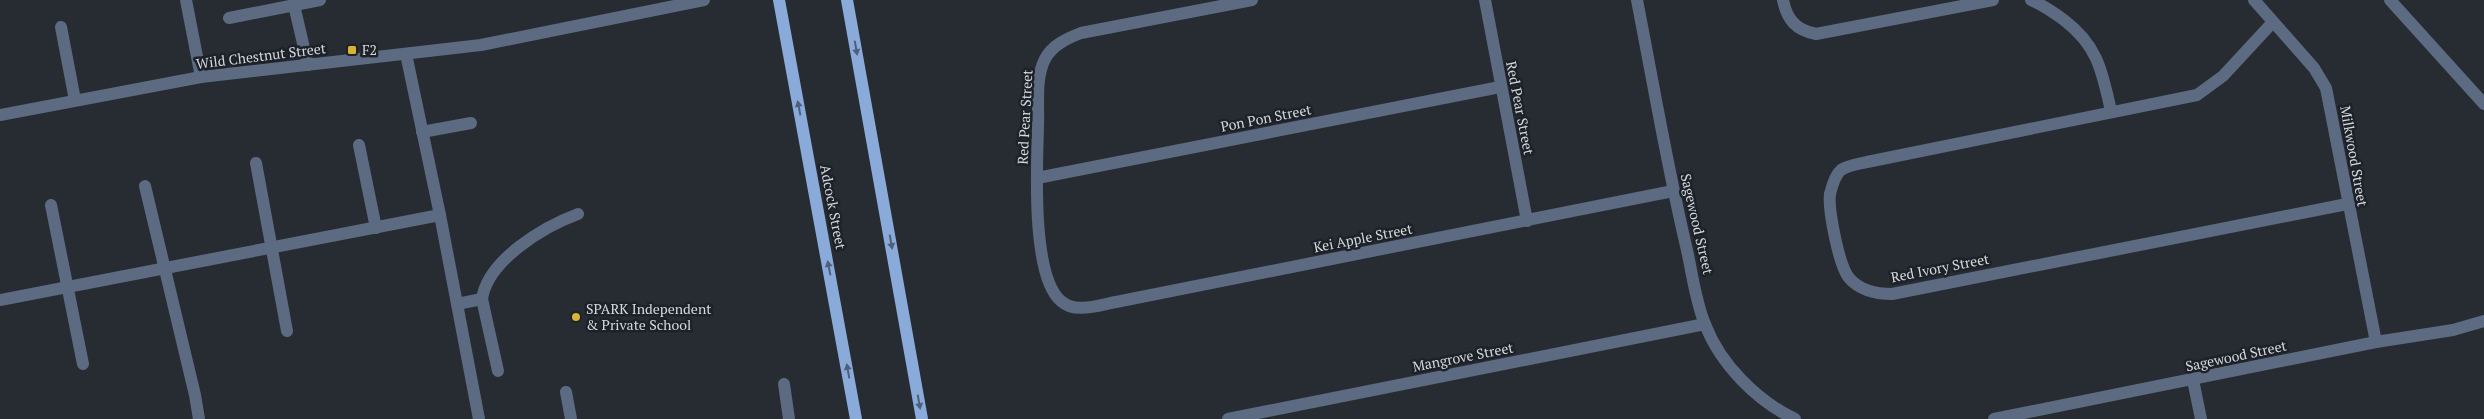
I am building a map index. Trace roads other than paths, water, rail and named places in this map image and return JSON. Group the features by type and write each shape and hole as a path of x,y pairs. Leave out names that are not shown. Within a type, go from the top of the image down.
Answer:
{"main road":[{"name":"Adcock Street","path":"779,0 856,419"},
{"path":"847,0 922,419"}],"street":[{"path":"186,0 201,78"},
{"path":"229,18 320,0"},
{"name":"Wild Chestnut Street","path":"0,115 201,78 481,45 704,0"},
{"name":"Red Pear Street","path":"1060,301 1047,277 1038,219 1037,178 1041,70 1045,58 1057,46 1082,33 1252,0"},
{"name":"Red Pear Street","path":"1485,0 1500,87 1527,221"},
{"name":"Sagewood Street","path":"1637,0 1673,191 1705,324 1730,366 1746,384 1779,416 1795,419"},
{"path":"1783,0 1789,18 1796,27 1816,34 1993,0"},
{"path":"2031,0 2048,8 2068,23 2092,47 2100,64 2111,111"},
{"name":"Milkwood Street","path":"2254,0 2314,68 2326,88 2347,204 2376,342"},
{"path":"2390,0 2484,104"},
{"path":"294,5 308,65"},
{"name":"Red Ivory Street","path":"2273,22 2223,76 2197,95 1867,162 1841,170 1834,181 1830,195 1830,207 1842,263 1848,277 1868,291 1892,294 2347,204"},
{"path":"61,27 75,100"},
{"path":"406,54 440,215 479,419"},
{"name":"Pon Pon Street","path":"1037,178 1500,87"},
{"path":"422,132 471,123"},
{"path":"359,145 376,228"},
{"path":"256,163 287,331"},
{"path":"145,186 195,395 199,419"},
{"name":"Kei Apple Street","path":"1060,301 1069,306 1081,308 1116,302 1673,191"},
{"path":"51,205 83,364"},
{"path":"498,371 482,299 484,287 490,274 504,260 549,227 578,214"},
{"path":"0,300 440,215"},
{"path":"457,304 482,299"},
{"name":"Sagewood Street","path":"1994,419 2053,413 2194,380 2376,342 2453,330 2484,321"},
{"name":"Mangrove Street","path":"1228,419 1705,324"},
{"path":"2194,380 2201,419"},
{"path":"784,384 789,419"},
{"path":"566,392 571,419"}],"place":[{"name":"F2","path":"352,50"},
{"name":"SPARK Independent & Private School","path":"576,317"}]}
